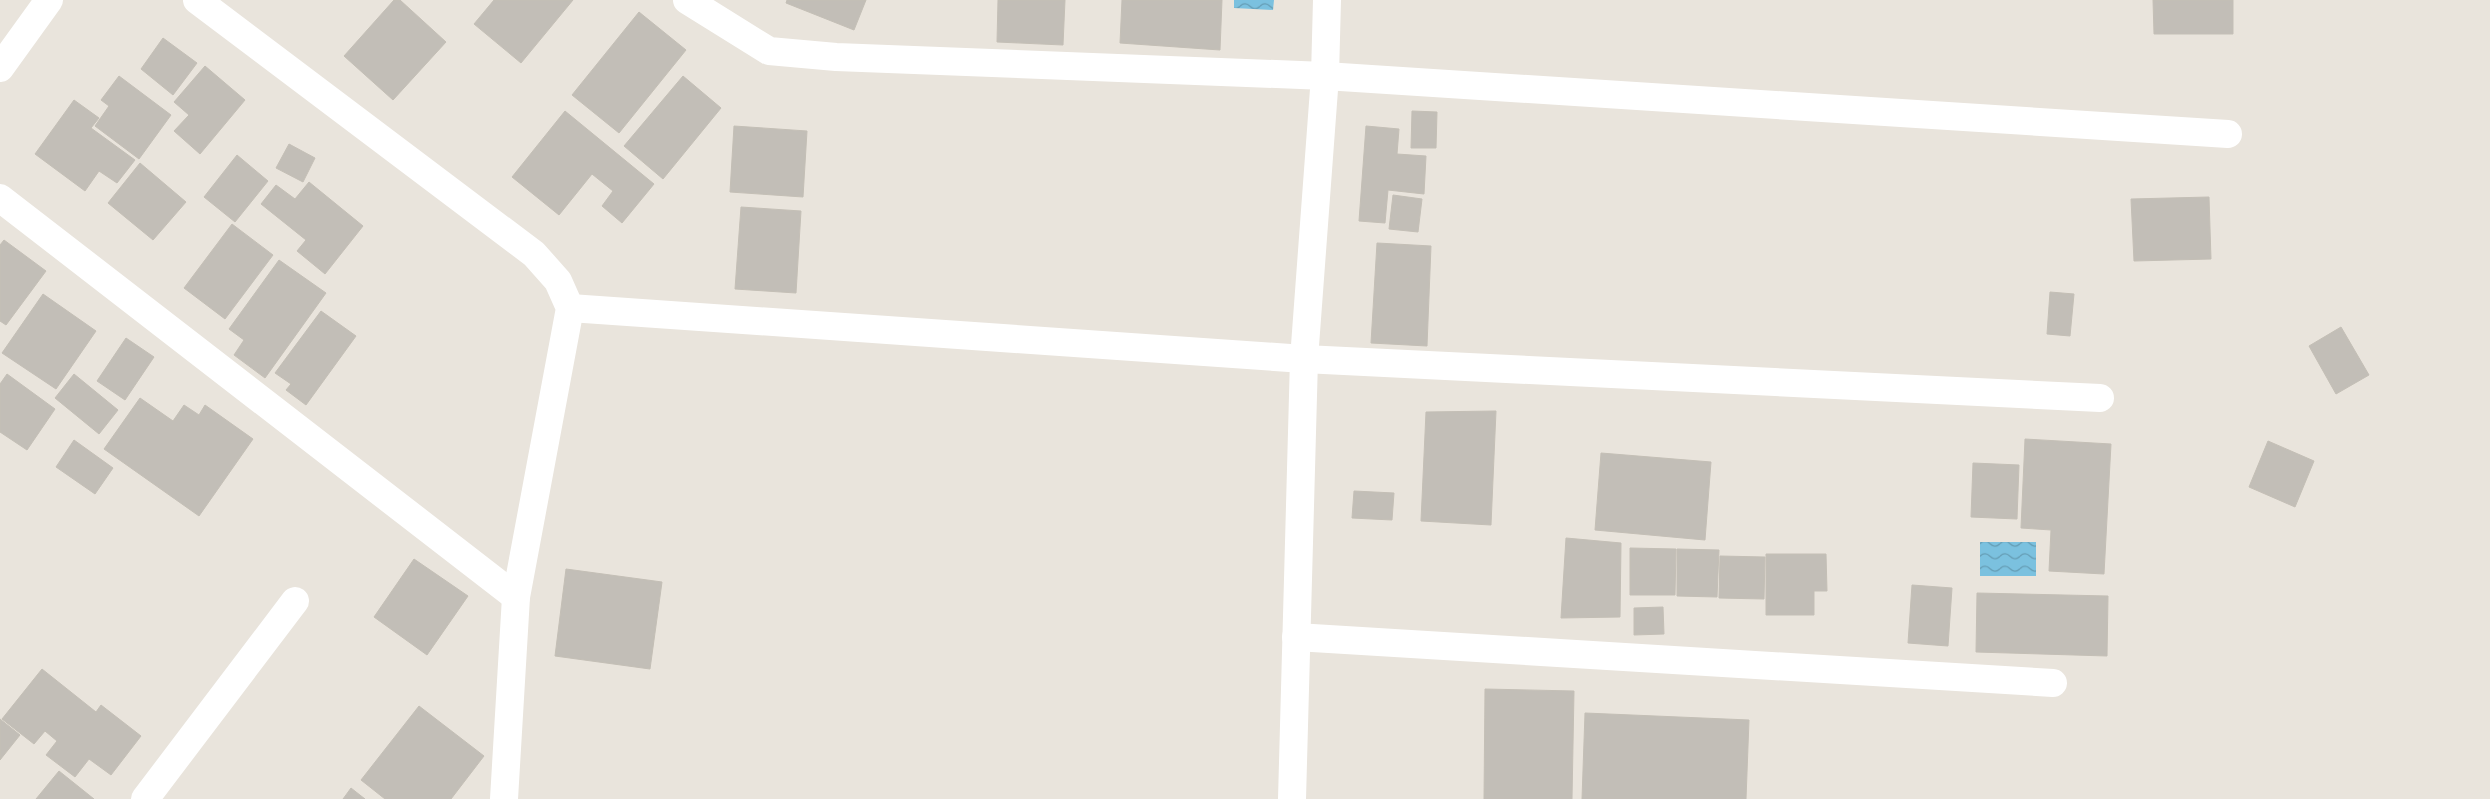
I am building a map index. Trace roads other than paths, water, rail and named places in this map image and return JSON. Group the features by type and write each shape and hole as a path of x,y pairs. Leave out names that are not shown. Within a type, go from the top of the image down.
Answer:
{"street":[{"path":"0,68 49,0"},
{"path":"197,0 534,254 558,281 570,308 516,597 504,799"},
{"path":"687,0 769,51 836,57 1325,76 2228,134"},
{"path":"1292,799 1304,359 1325,76 1327,0"},
{"path":"0,198 516,597"},
{"path":"570,308 1304,359 2100,398"},
{"path":"145,799 295,600"},
{"path":"1296,637 2053,683"}],"water":[{"path":"1234,0 1274,0 1273,10 1234,8"},
{"path":"1980,542 2036,542 2036,576 1980,576"}]}
